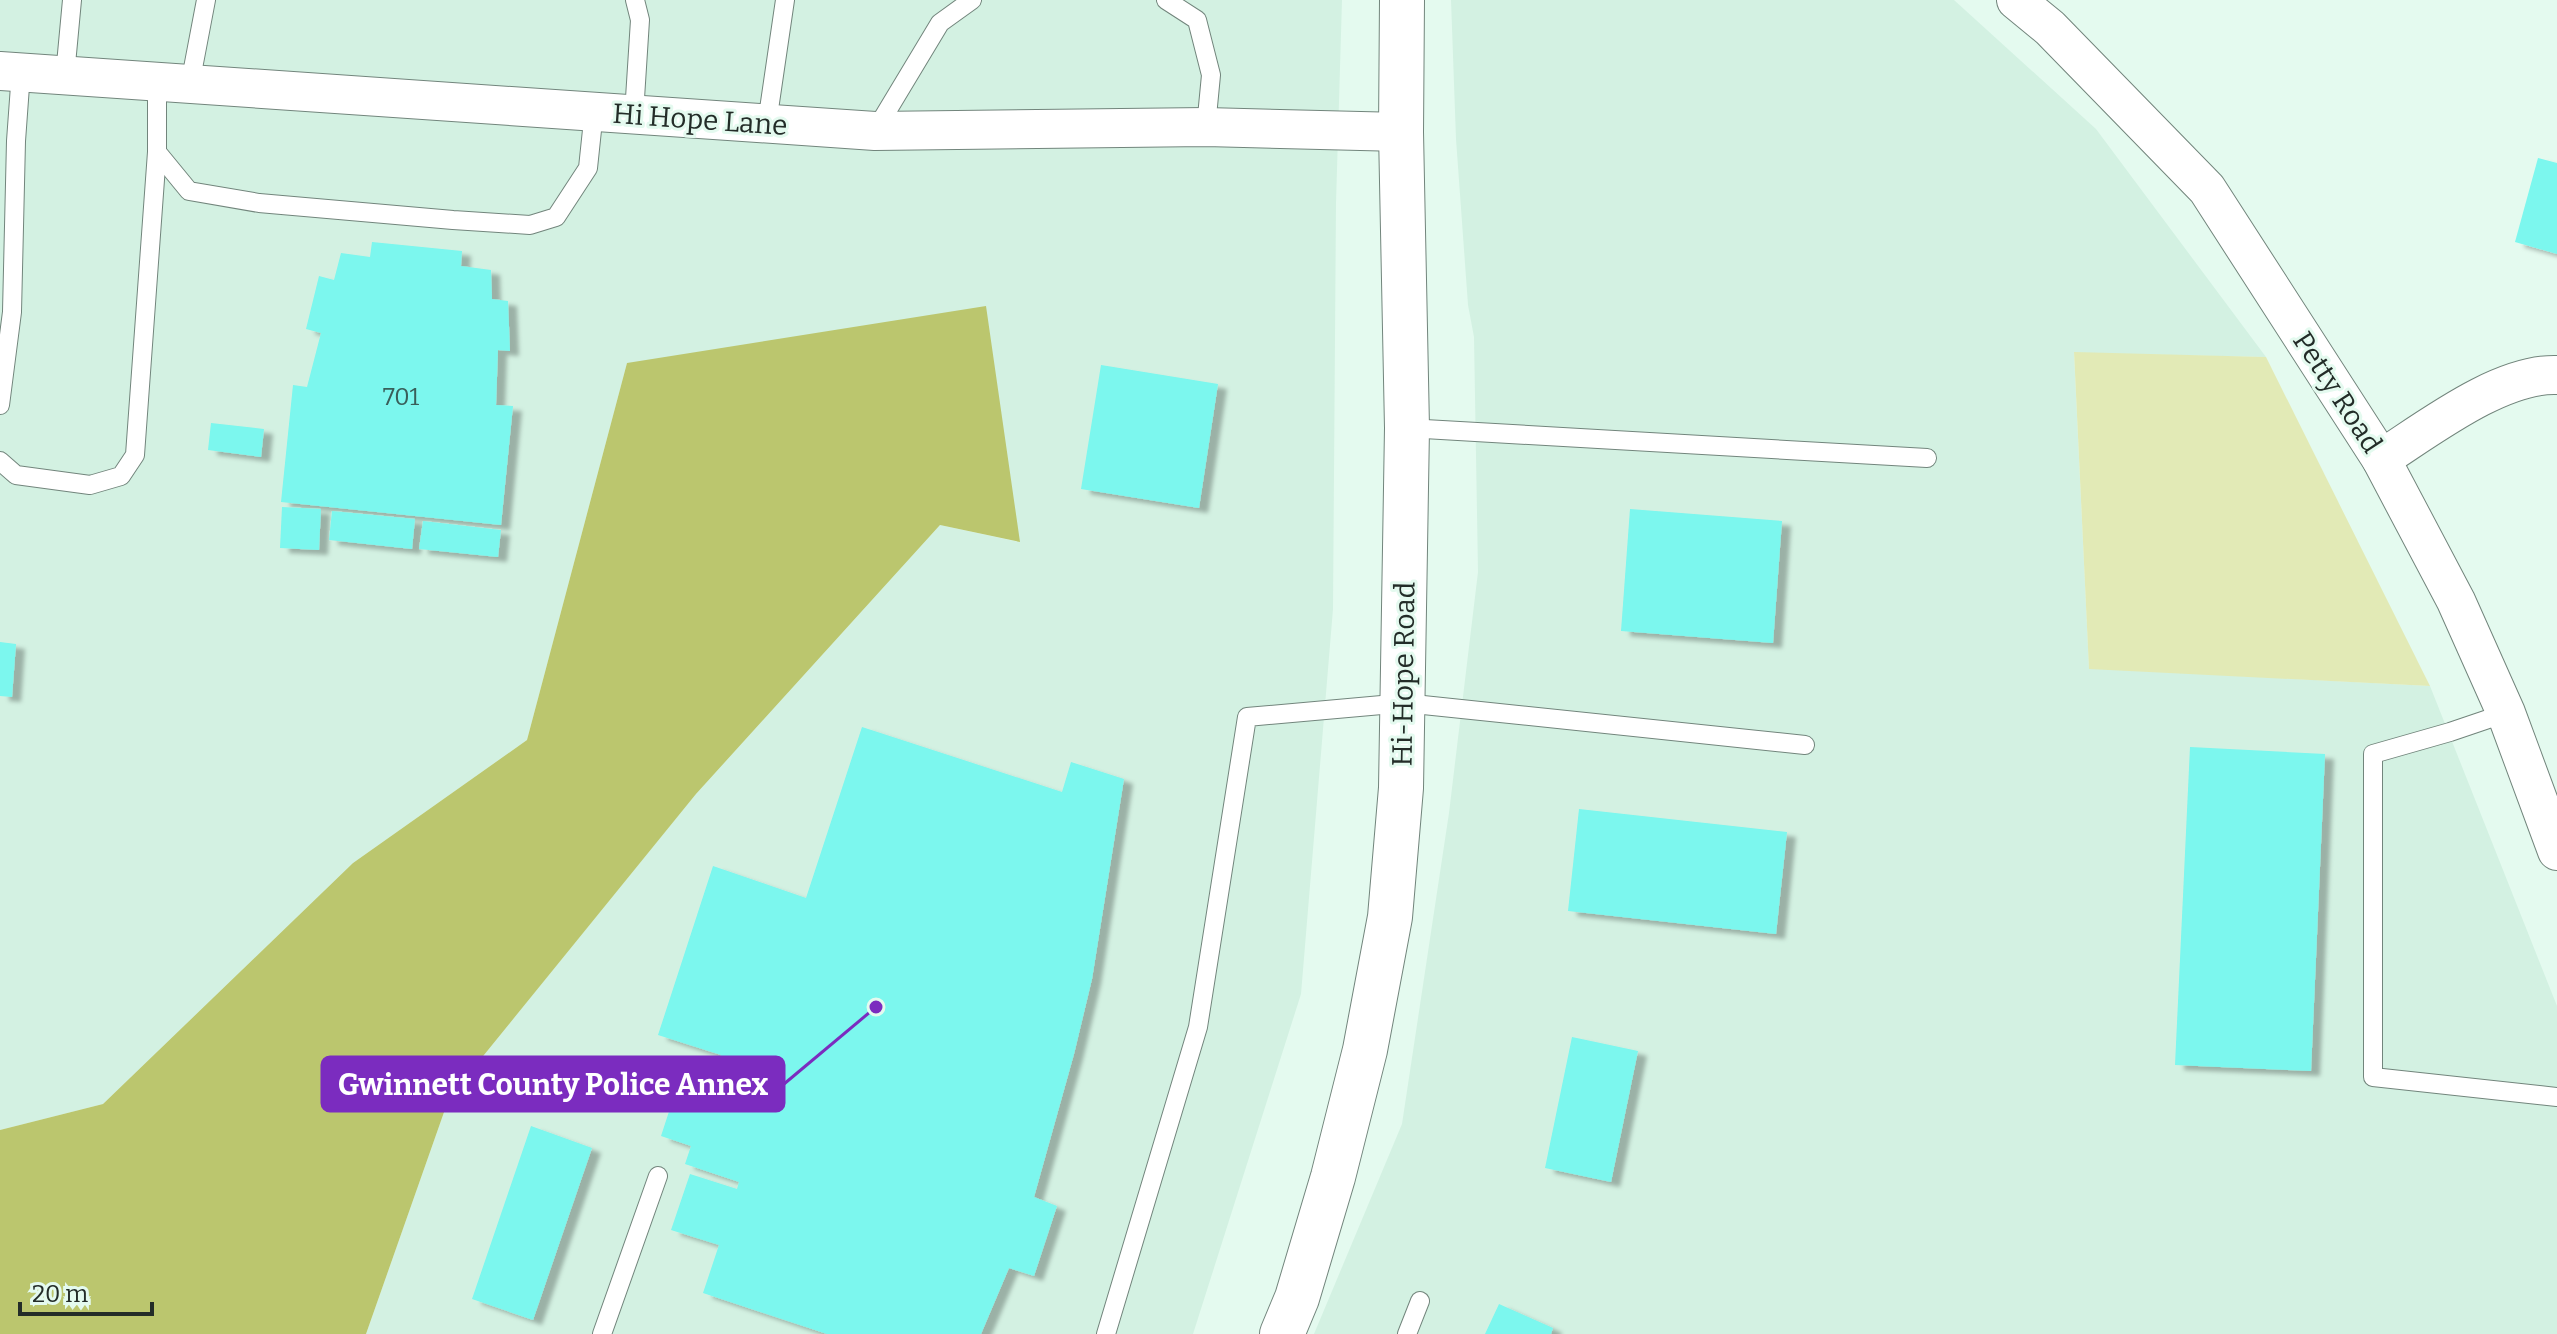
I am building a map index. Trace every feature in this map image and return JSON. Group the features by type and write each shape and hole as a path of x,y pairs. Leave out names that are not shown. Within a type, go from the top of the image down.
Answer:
{"street":[{"name":"Hi-Hope Road","path":"1282,1334 1297,1298 1333,1177 1365,1050 1390,917 1401,788 1404,703 1407,428 1401,132 1402,0"},
{"name":"Petty Road","path":"2016,0 2050,28 2207,189 2381,459 2456,601 2506,713 2557,851"},
{"name":"Hi Hope Lane","path":"10,72 875,131 1206,127 1401,132"},
{"path":"2381,459 2466,404 2535,374 2557,375"}],"lane":[{"path":"65,75 72,0"},
{"path":"0,461 16,475 90,485 121,476 135,455 157,152 173,82 206,0"},
{"path":"634,114 640,20 635,0"},
{"path":"767,123 785,0"},
{"path":"875,131 940,23 946,0"},
{"path":"940,23 972,0"},
{"path":"1166,0 1197,20 1211,75 1206,127"},
{"path":"0,405 12,312 16,141 10,72"},
{"path":"157,152 189,191 259,203 530,225 556,217 588,168 594,111"},
{"path":"1407,428 1927,458"},
{"path":"1106,1334 1198,1027 1247,717 1404,703 1805,745"},
{"path":"2506,713 2373,754 2373,1077 2557,1097"},
{"path":"602,1334 658,1176"},
{"path":"1407,1334 1420,1301"}],"shaded area":[{"path":"0,0 1342,0 1336,203 1333,609 1301,994 1193,1334 366,1334 449,1098 696,794 940,525 1019,542 627,363 527,740 353,863 103,1104 0,1130"},
{"path":"1451,0 1954,0 2096,129 2266,357 2074,353 2089,668 2430,686 2557,1006 2557,1334 1314,1334 1402,1124 1449,813 1478,572 1474,337 1468,305 1456,139"}],"green space":[{"path":"986,306 1020,542 940,525 696,794 449,1098 366,1334 0,1334 0,1130 103,1104 353,863 527,740 627,363"},
{"path":"2074,352 2266,357 2430,686 2089,669"}],"building":[{"path":"2538,158 2557,163 2557,254 2515,242"},
{"path":"372,242 462,251 461,266 491,270 492,299 508,301 510,351 498,350 496,405 513,406 501,525 281,502 293,385 307,387 321,333 306,329 319,276 334,280 341,253 370,257"},
{"path":"1101,365 1218,384 1199,508 1081,489"},
{"path":"211,423 264,429 261,457 208,450"},
{"path":"282,507 321,509 319,550 280,548"},
{"path":"1630,509 1782,521 1773,643 1621,631"},
{"path":"332,511 415,519 412,549 329,540"},
{"path":"423,521 501,530 498,557 419,549"},
{"path":"0,642 16,644 12,697 0,696"},
{"path":"862,727 1062,792 1071,762 1124,779 1092,979 1034,1197 1057,1206 1034,1276 1009,1268 981,1334 827,1334 703,1293 719,1245 671,1230 690,1174 737,1189 739,1182 685,1164 691,1146 661,1136 678,1084 708,1094 721,1055 658,1035 713,866 806,898"},
{"path":"2190,747 2325,754 2311,1071 2175,1065"},
{"path":"1579,809 1787,832 1776,934 1568,911"},
{"path":"1572,1037 1638,1051 1611,1182 1545,1168"},
{"path":"531,1126 592,1148 533,1320 472,1299"},
{"path":"1499,1304 1553,1328 1551,1334 1485,1334"}],"place":[{"name":"Gwinnett County Police Annex","path":"876,1007"}]}
